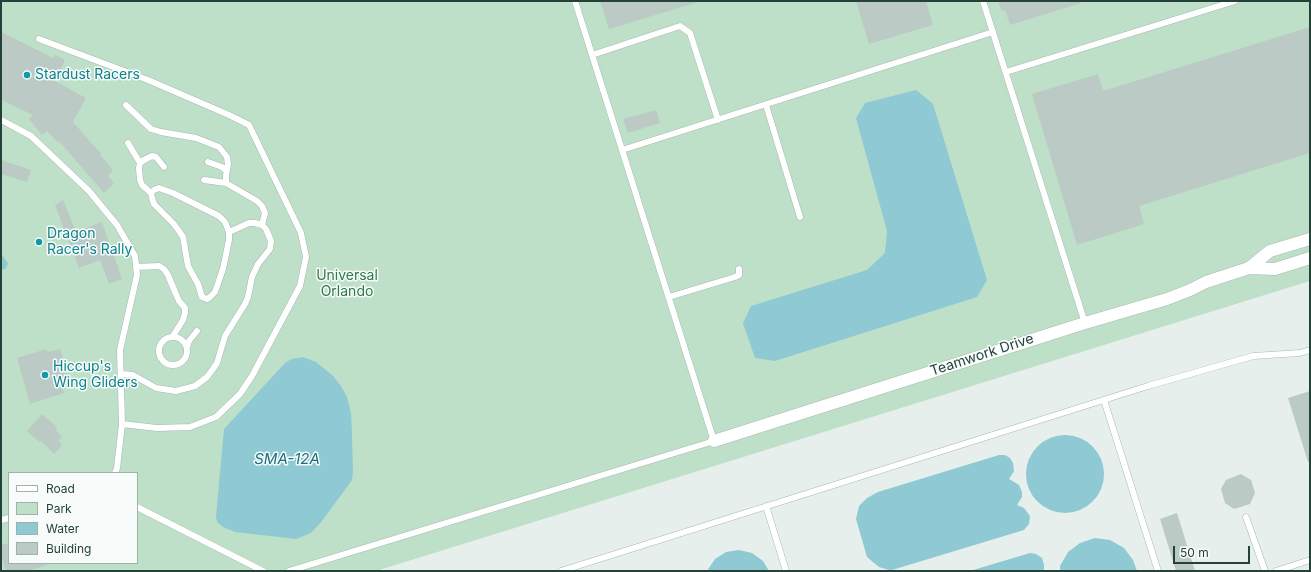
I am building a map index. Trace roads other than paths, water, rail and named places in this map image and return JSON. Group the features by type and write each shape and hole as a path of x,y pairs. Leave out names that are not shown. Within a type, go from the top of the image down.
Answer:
{"street":[{"name":"Teamwork Drive","path":"1249,268 1270,251 1310,239"},
{"name":"Teamwork Drive","path":"714,441 1085,322 1167,299 1206,282 1249,268 1275,269 1310,258"}],"lane":[{"path":"289,571 714,441 575,1"},
{"path":"983,1 1085,322"},
{"path":"1006,72 1235,1"},
{"path":"592,55 680,26 690,33 718,120"},
{"path":"622,150 993,32"},
{"path":"39,39 148,80 249,125 301,233 306,257 300,286 252,376 236,398 216,417 190,427 157,428 122,424"},
{"path":"126,105 151,129 196,138 219,147 227,158 228,164 226,170 226,183"},
{"path":"766,105 800,217"},
{"path":"1,120 31,136 90,191 117,225 135,256 137,275 120,350 122,374 122,424 115,472"},
{"path":"128,143 140,163"},
{"path":"152,193 154,190 159,188 219,216 224,222 229,232 228,246 219,281 215,292 210,297 206,299 202,297 198,284 188,266 183,237 173,223 154,204 152,193 142,185 140,180 138,168 140,163 144,160 152,156 156,157 164,167"},
{"path":"208,162 222,166 226,170"},
{"path":"204,180 226,183 257,201 262,206 265,213 262,225"},
{"path":"122,374 133,375 156,388 176,391 195,386 207,377 217,363 225,336 245,304 252,278 258,264 270,249 270,235 262,225 249,223 229,232"},
{"path":"136,267 159,266 164,269 168,275 185,313 184,320 173,336"},
{"path":"668,297 735,277 739,275 740,269"},
{"path":"187,348 182,339 173,336 164,339 159,347 159,356 165,363 174,365 183,361 186,357 189,341 197,331"},
{"path":"560,571 1104,400 1254,356 1300,353 1310,350"},
{"path":"1104,400 1158,571"},
{"path":"766,506 786,571"},
{"path":"138,508 263,571"},
{"path":"1246,517 1265,571"},
{"path":"1276,571 1310,560"}],"water":[{"path":"916,90 933,104 987,280 977,297 775,361 755,358 743,323 751,306 867,270 885,253 887,231 856,118 865,103"},
{"path":"1,254 8,263 5,269 1,270"},
{"name":"SMA-12A","path":"303,357 316,362 333,376 347,397 351,413 352,480 322,521 311,533 296,539 235,532 223,527 217,522 216,516 224,429 286,362"},
{"path":"1065,435 1080,438 1093,446 1101,459 1104,474 1101,489 1093,502 1080,510 1065,513 1050,510 1037,502 1029,489 1026,474 1029,459 1037,446 1050,438"},
{"path":"999,455 1005,455 1010,458 1013,463 1014,471 1009,479 1019,485 1022,492 1022,497 1017,505 1024,508 1030,516 1029,524 1024,530 892,570 879,567 867,557 856,519 859,506 867,498 878,492"},
{"path":"1095,538 1110,540 1124,548 1133,560 1137,571 1060,571 1060,566 1068,552 1080,543"},
{"path":"739,550 752,553 763,561 769,571 707,571 715,559 726,552"},
{"path":"1030,553 1036,554 1042,558 1044,571 970,571"}],"place":[{"name":"Stardust Racers","path":"27,75"},
{"name":"Dragon Racer's Rally","path":"39,242"},
{"name":"Hiccup's Wing Gliders","path":"45,375"}],"park label":[{"name":"Universal Orlando","path":"347,284"}]}
